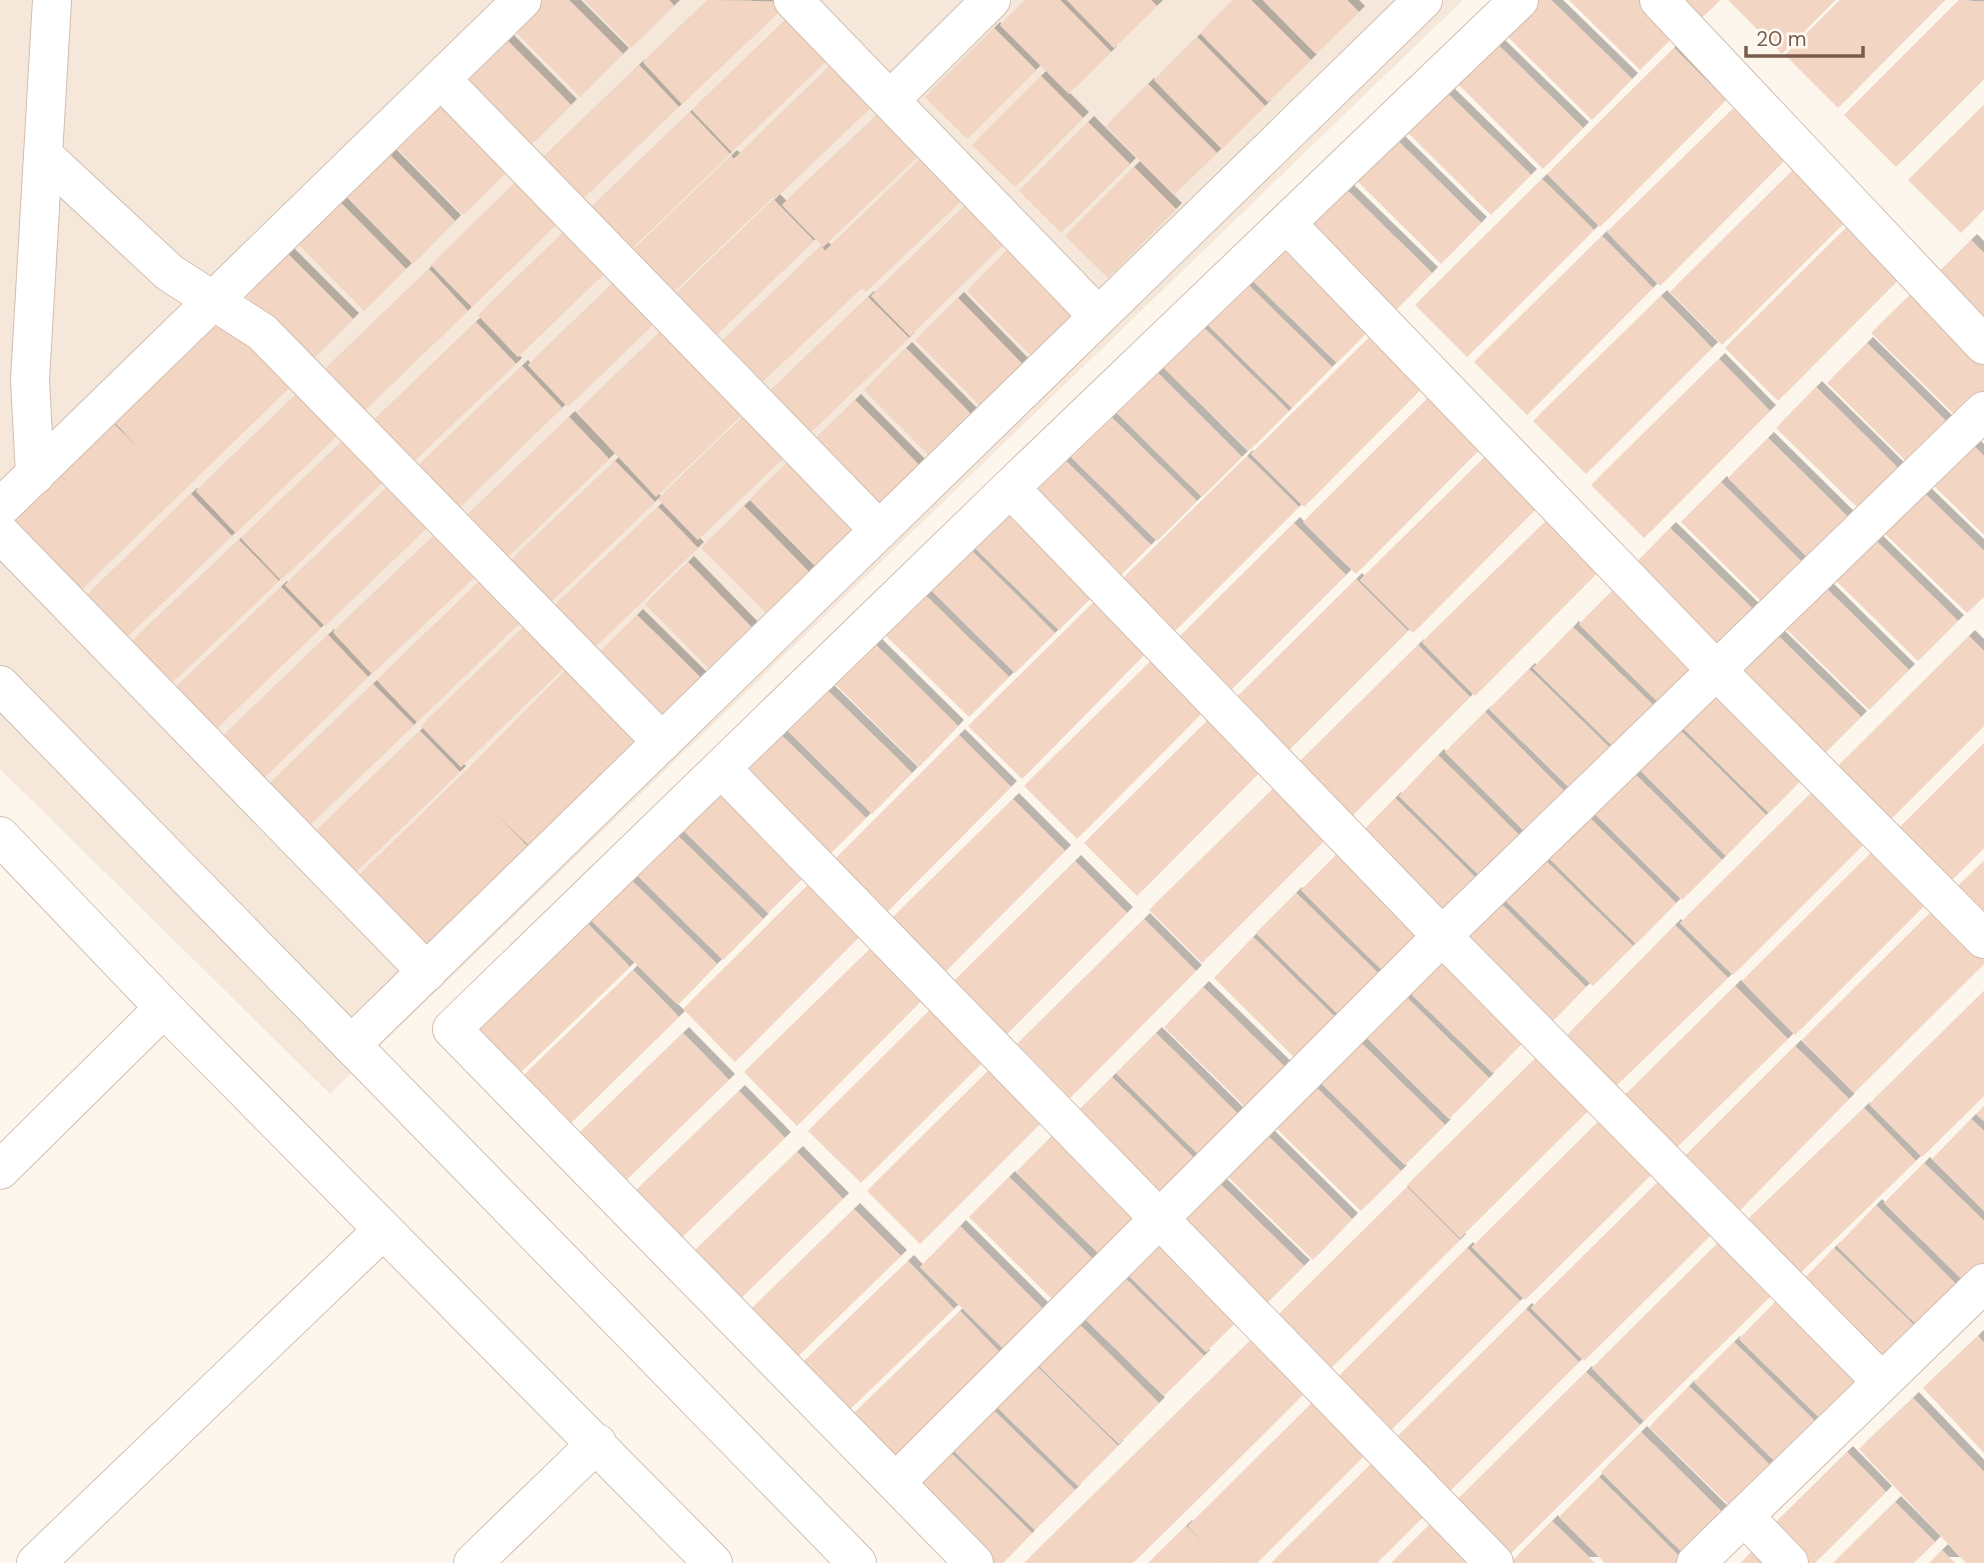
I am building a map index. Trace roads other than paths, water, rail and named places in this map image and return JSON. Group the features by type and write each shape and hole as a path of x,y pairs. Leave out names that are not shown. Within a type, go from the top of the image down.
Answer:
{"street":[{"path":"35,475 30,380 52,0"},
{"path":"0,509 522,0"},
{"path":"793,0 1098,316"},
{"path":"890,100 991,0"},
{"path":"351,1045 1423,0"},
{"path":"975,1563 452,1029 1519,0"},
{"path":"1659,0 1984,345"},
{"path":"441,79 879,530"},
{"path":"43,155 170,273 262,332 662,742"},
{"path":"1287,224 1717,671 1984,939"},
{"path":"896,1482 1442,936 1984,411"},
{"path":"1010,488 1442,936 1881,1381"},
{"path":"0,533 427,972"},
{"path":"0,685 857,1563"},
{"path":"722,769 1494,1563"},
{"path":"0,836 164,1008 713,1563"},
{"path":"0,1170 164,1008"},
{"path":"36,1563 383,1230"},
{"path":"1696,1563 1984,1283"},
{"path":"473,1563 597,1443"},
{"path":"1744,1516 1789,1563"}]}
